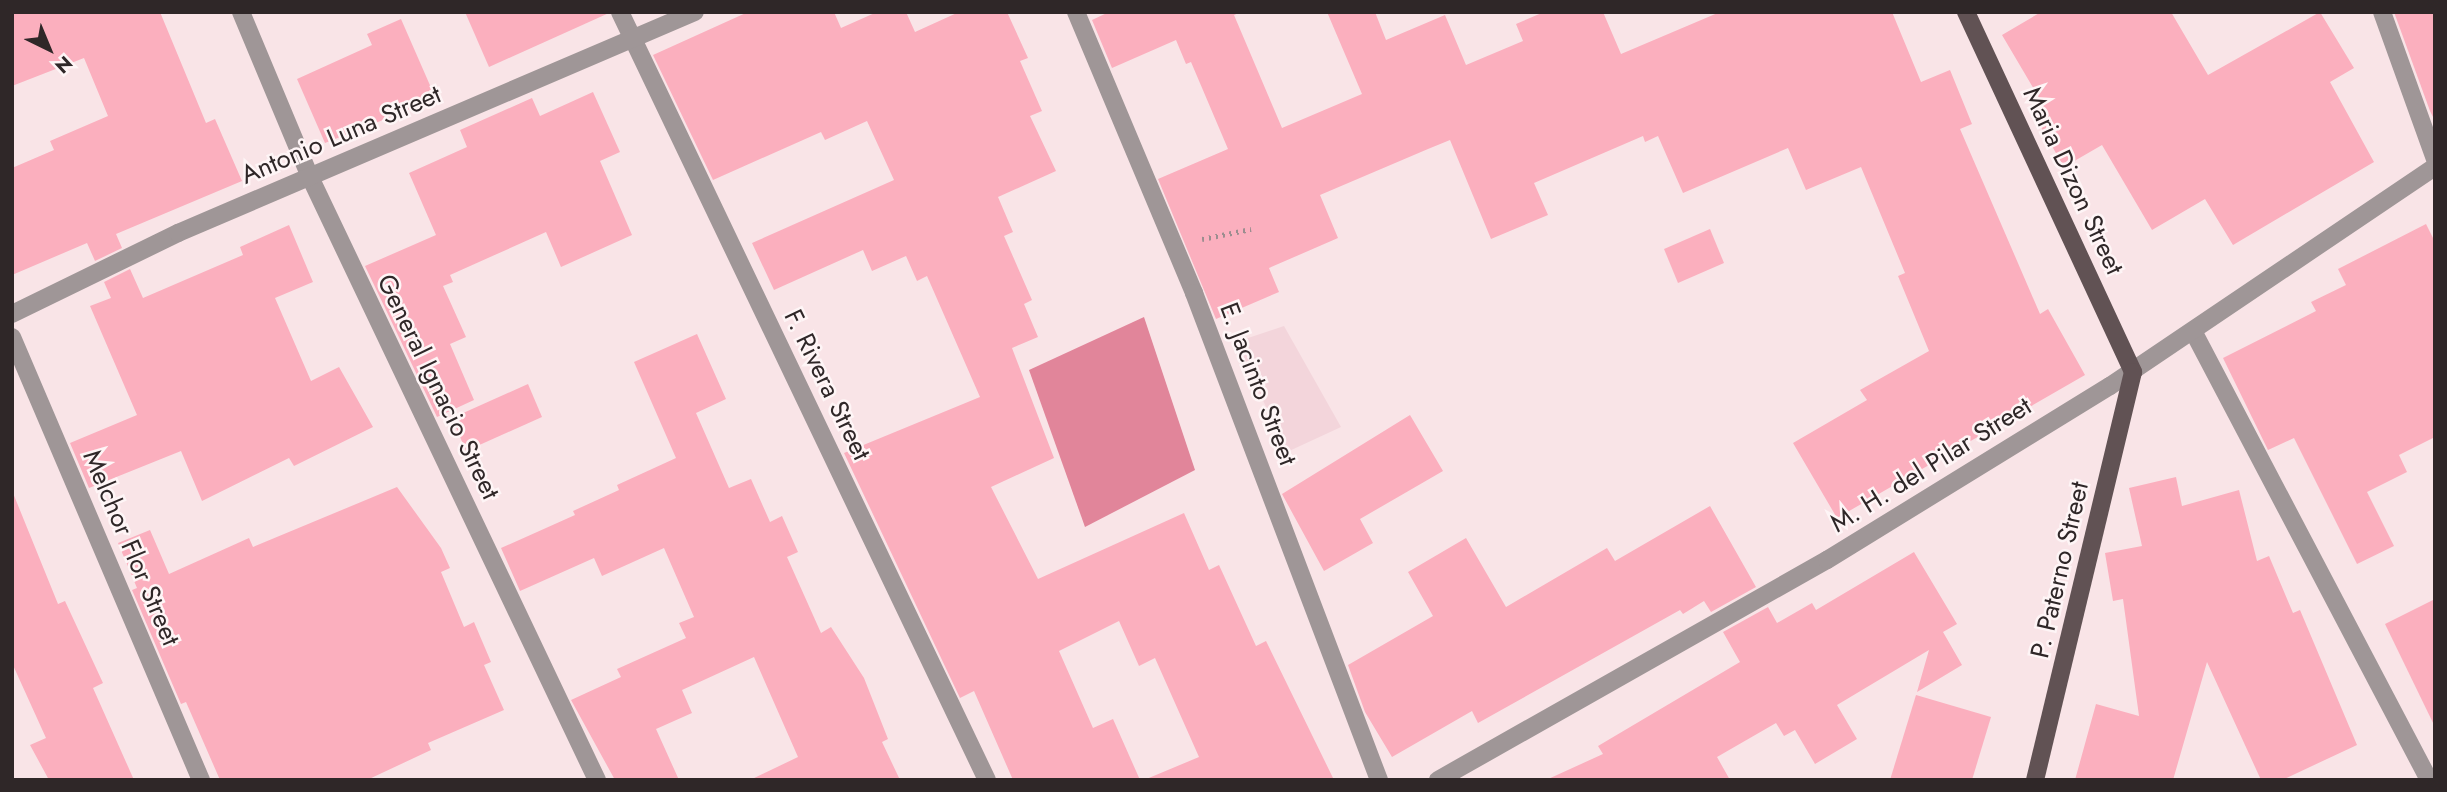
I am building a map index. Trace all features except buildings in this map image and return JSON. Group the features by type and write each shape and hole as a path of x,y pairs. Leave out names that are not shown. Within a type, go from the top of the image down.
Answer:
{"main road":[{"name":"Maria Dizon Street","path":"1966,12 2133,372"},
{"name":"P. Paterno Street","path":"2035,780 2133,372"}],"street":[{"name":"General Ignacio Street","path":"241,12 310,177 597,780"},
{"name":"F. Rivera Street","path":"620,12 987,780"},
{"name":"Antonio Luna Street","path":"12,314 178,233 695,12"},
{"name":"E. Jacinto Street","path":"1076,12 1173,245 1379,780"},
{"path":"2382,12 2435,159"},
{"name":"M. H. del Pilar Street","path":"1438,780 1827,560 2133,372 2435,167"},
{"path":"2193,331 2429,780"},
{"name":"Melchor Flor Street","path":"12,337 201,780"}],"path":[{"path":"1173,245 1251,229"}],"shaded area":[{"path":"1144,317 1195,470 1085,527 1029,370"},
{"path":"1284,326 1341,427 1287,452 1236,342"}]}
